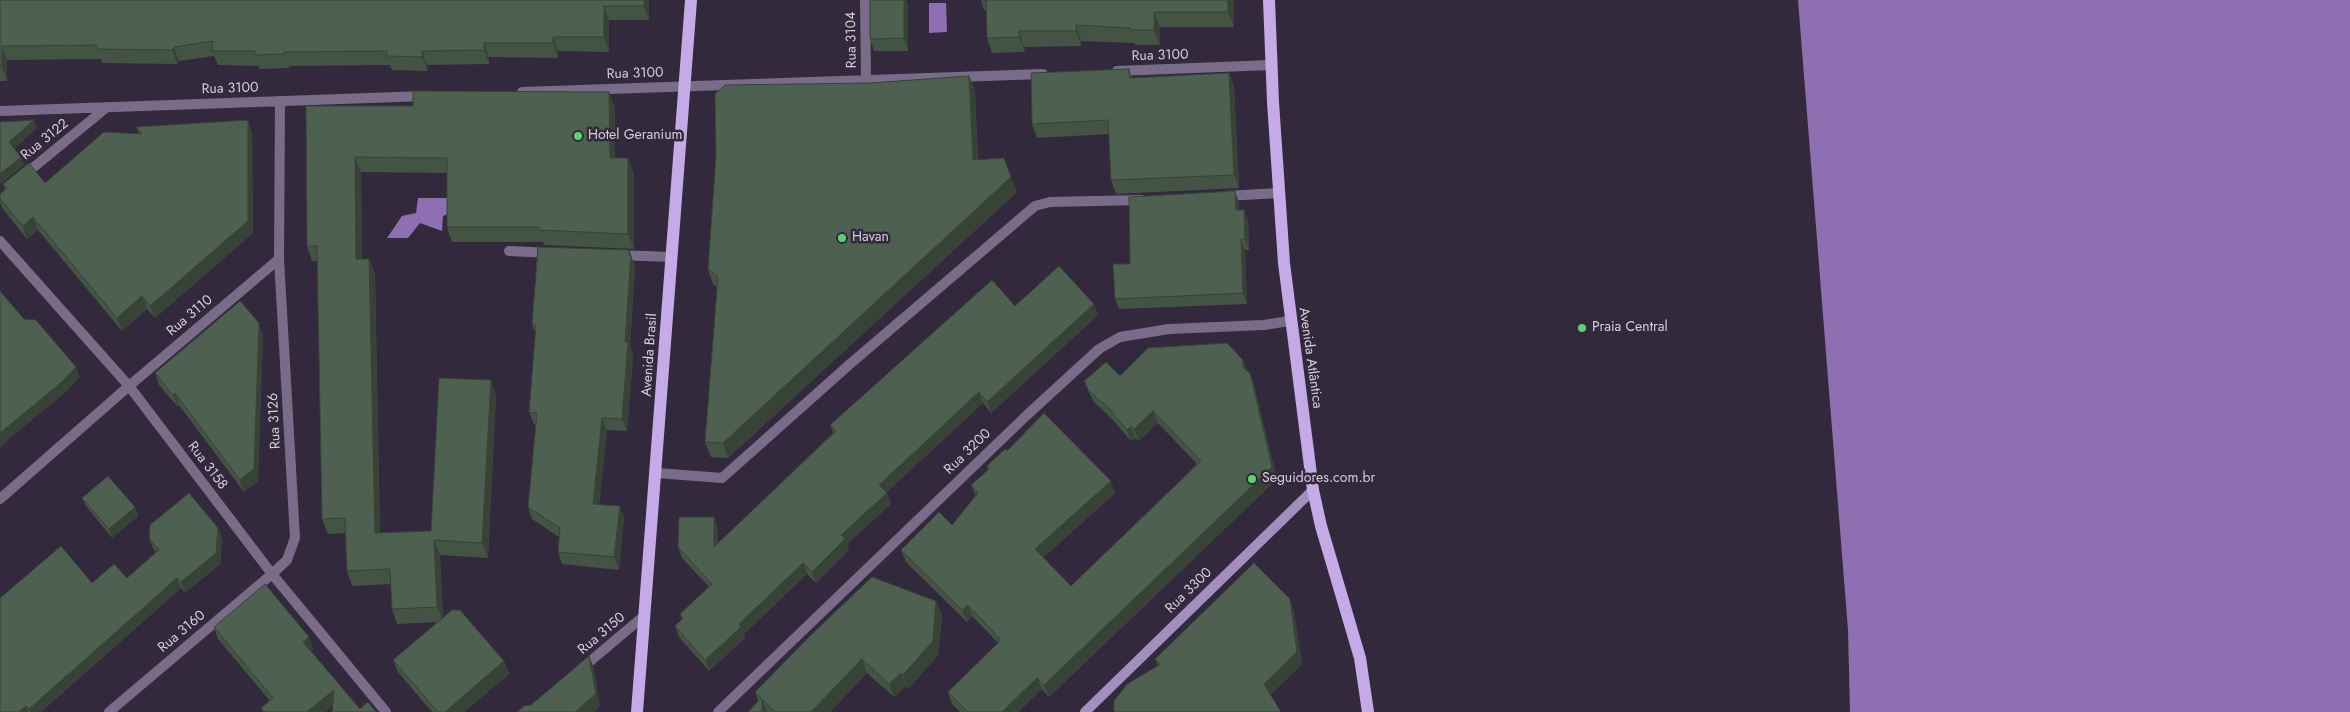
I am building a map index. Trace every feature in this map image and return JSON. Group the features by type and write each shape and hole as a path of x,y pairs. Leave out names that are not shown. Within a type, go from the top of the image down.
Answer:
{"main road":[{"name":"Avenida Brasil","path":"637,712 657,473 691,0"},
{"name":"Avenida Atlântica","path":"1269,0 1279,194 1289,321 1313,490 1321,526 1360,658 1368,712"}],"street":[{"name":"Rua 3104","path":"866,0 866,80"},
{"name":"Rua 3100","path":"1102,72 1271,65"},
{"name":"Rua 3100","path":"514,92 1053,73"},
{"name":"Rua 3100","path":"0,111 436,95"},
{"path":"279,259 280,101"},
{"name":"Rua 3122","path":"12,185 107,107"},
{"path":"1212,196 1279,194"},
{"path":"657,473 722,478 850,364 1036,206 1050,202 1148,200"},
{"name":"Rua 3158","path":"0,241 129,386 272,574 386,712"},
{"path":"509,251 567,253"},
{"path":"605,255 672,257"},
{"name":"Rua 3110","path":"0,500 129,386 279,259"},
{"name":"Rua 3126","path":"272,574 287,560 295,538 279,259"},
{"name":"Rua 3200","path":"718,712 1027,415 1100,349 1120,337 1170,329 1264,325 1289,321"},
{"name":"Rua 3300","path":"1085,712 1313,490"},
{"name":"Rua 3160","path":"109,712 272,574"},
{"name":"Rua 3150","path":"577,673 645,615"}],"shaded area":[{"path":"1798,0 2350,0 2350,712 1850,712 1848,630"},
{"path":"929,3 946,3 947,32 929,33"},
{"path":"418,198 447,198 448,214 443,216 442,231 420,223 408,238 387,238 402,216 416,213"}],"building":[{"path":"0,0 644,0 644,6 604,6 604,37 553,37 553,43 484,43 484,50 422,51 422,57 387,56 387,51 284,52 284,54 255,55 255,51 212,51 213,41 174,47 172,50 97,49 97,45 2,46 2,66 0,66"},
{"path":"870,0 904,0 904,38 870,39"},
{"path":"986,0 1228,0 1228,12 1154,12 1154,30 1130,30 1130,28 1076,25 1076,31 1019,31 1019,37 987,38"},
{"path":"1129,69 1130,78 1229,73 1234,175 1111,180 1108,120 1032,124 1031,73"},
{"name":"Havan","path":"969,76 973,160 1004,158 1011,177 723,443 705,442 718,277 708,269 716,155 715,94 725,85 870,83"},
{"path":"413,91 609,92 610,158 628,158 628,234 539,230 539,227 447,227 447,158 355,157 356,259 369,259 375,533 431,531 439,378 491,380 482,543 434,540 437,607 392,609 390,569 347,571 345,518 322,519 317,246 307,246 306,106 413,106"},
{"path":"34,120 9,142 21,157 0,174 0,122"},
{"path":"248,120 248,221 150,306 142,296 117,318 33,217 23,226 0,199 0,194 7,188 3,184 29,163 45,183 104,132 142,134 136,127"},
{"path":"1235,191 1236,210 1244,210 1245,239 1241,240 1243,293 1115,299 1113,264 1130,264 1129,197"},
{"path":"538,247 629,250 629,255 631,255 625,342 628,342 622,419 602,418 593,504 620,506 614,557 558,552 560,528 528,507 537,413 529,412 536,325 532,325"},
{"path":"1059,266 1094,304 987,402 979,392 879,485 887,493 841,535 845,539 812,572 803,563 739,624 741,627 705,660 675,626 683,618 680,614 712,584 678,547 679,517 714,517 714,547 836,431 830,425 992,280 1015,306"},
{"path":"0,291 24,319 36,320 76,367 61,383 0,433"},
{"path":"240,301 259,323 254,469 240,480 175,393 173,395 155,373"},
{"path":"1227,343 1243,360 1243,368 1250,373 1272,467 1044,685 1037,678 1002,712 968,712 948,692 1001,640 968,605 962,610 901,550 939,512 952,525 978,493 971,485 989,469 987,466 1005,449 1007,451 1044,413 1111,481 1035,549 1071,586 1201,461 1153,411 1134,429 1131,426 1127,430 1108,407 1089,391 1084,381 1106,362 1120,376 1148,348"},
{"path":"108,476 135,507 109,529 82,498"},
{"path":"189,493 218,528 216,553 181,582 177,578 29,709 26,706 19,712 0,712 0,598 61,546 92,583 114,564 127,578 159,550 149,538 150,525"},
{"path":"1254,563 1290,599 1297,652 1264,684 1281,712 1114,712 1114,701 1127,684 1161,664 1155,659"},
{"path":"872,577 936,601 933,641 903,675 901,673 889,684 862,659 811,712 775,712 762,699 762,712 748,712 761,698 755,692"},
{"path":"265,584 309,637 303,642 360,709 368,702 376,712 332,712 334,690 307,712 265,712 261,708 273,698 214,627"},
{"path":"452,610 460,610 504,661 445,712 438,712 393,660"},
{"path":"589,656 596,694 575,712 517,712 524,706 531,705"}],"place":[{"name":"Hotel Geranium","path":"578,136"},
{"name":"Havan","path":"842,238"},
{"name":"Praia Central","path":"1582,328"},
{"name":"Seguidores.com.br","path":"1252,479"}]}
